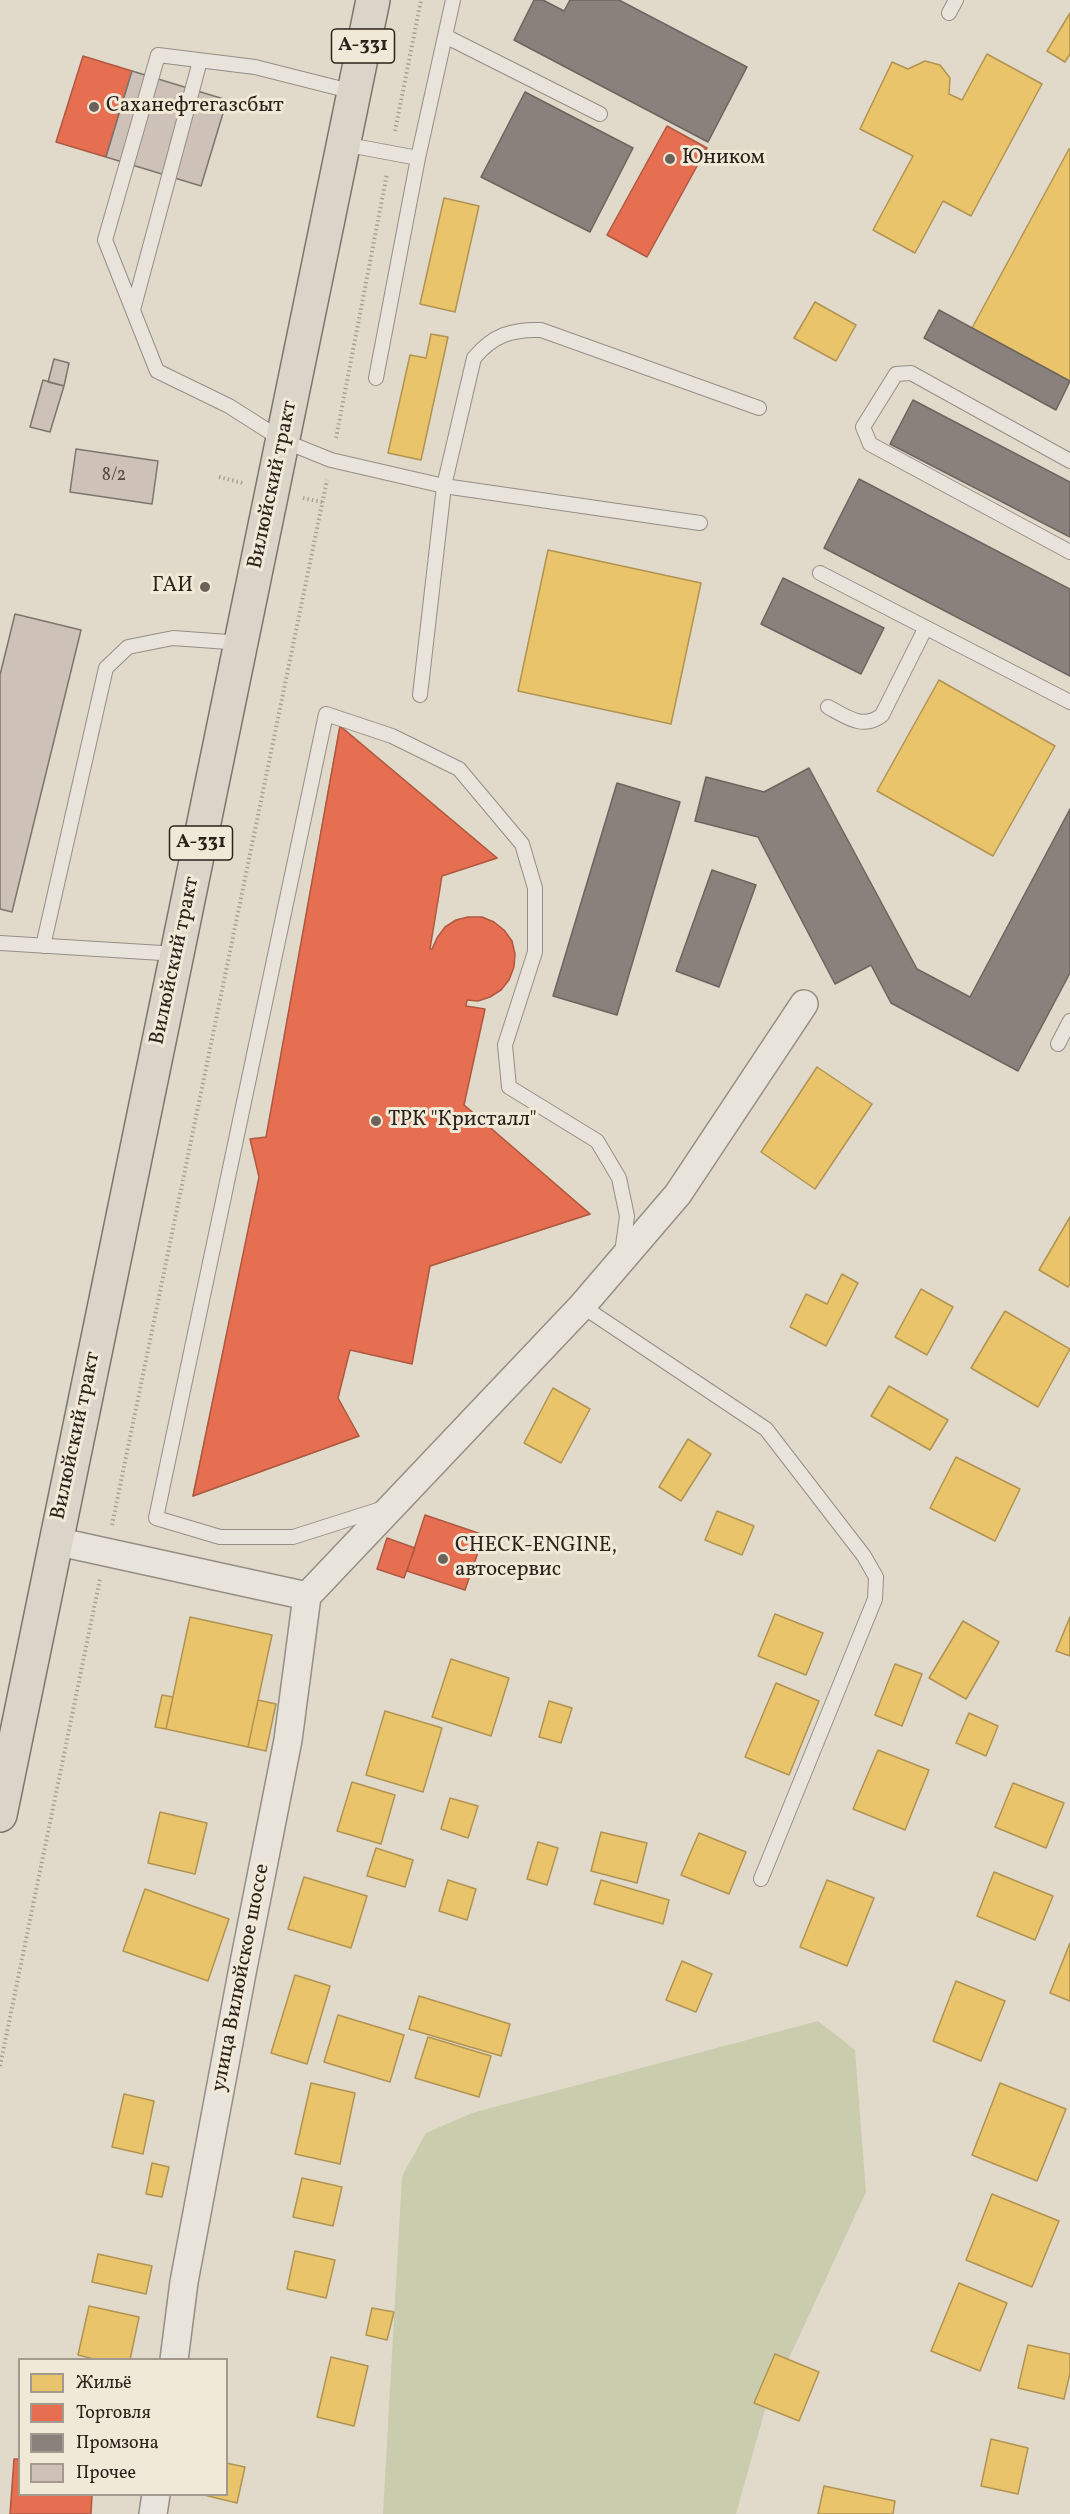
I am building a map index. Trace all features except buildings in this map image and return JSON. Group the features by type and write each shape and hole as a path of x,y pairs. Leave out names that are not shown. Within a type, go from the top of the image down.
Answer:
{"main road":[{"name":"Вилюйский тракт","path":"0,1815 373,0"}],"street":[{"path":"56,1541 307,1596 582,1306 678,1194 804,1004"},
{"name":"улица Вилюйское шоссе","path":"174,2358 188,2259 288,1740 307,1596"},
{"path":"153,2514 156,2496"}],"lane":[{"path":"376,378 418,158 453,0"},
{"path":"949,13 956,0"},
{"path":"445,36 600,114"},
{"path":"354,92 255,67 158,55 105,240 157,370 229,406 284,441 331,460 444,486 700,523"},
{"path":"133,310 200,61"},
{"path":"343,144 418,158"},
{"path":"420,695 444,486 474,358 484,345 499,335 519,330 541,330 759,408"},
{"path":"1070,461 911,373 896,374 863,427 870,444 1070,552"},
{"path":"820,573 1070,702"},
{"path":"828,707 861,723 873,722 882,715 925,628"},
{"path":"43,946 106,668 128,647 173,638 242,643"},
{"path":"394,1504 352,1520 293,1537 220,1537 156,1518 326,714 392,736 459,769 522,844 535,888 535,952 505,1045 509,1087 597,1141 618,1178 627,1215 621,1261"},
{"path":"0,943 178,954"},
{"path":"1058,1044 1070,1021"},
{"path":"582,1306 766,1429 864,1556 876,1577 875,1599 761,1879"}],"path":[{"path":"0,2066 331,460 422,0"}],"green space":[{"path":"818,2021 855,2050 866,2192 765,2410 736,2514 383,2514 402,2176 426,2133 472,2113"}],"place":[{"name":"Саханефтегазсбыт","path":"94,107"},
{"name":"Юником","path":"670,159"},
{"name":"ГАИ","path":"205,587"},
{"name":"ТРК \"Кристалл\"","path":"376,1121"},
{"name":"CHECK-ENGINE, автосервис","path":"443,1559"}]}
